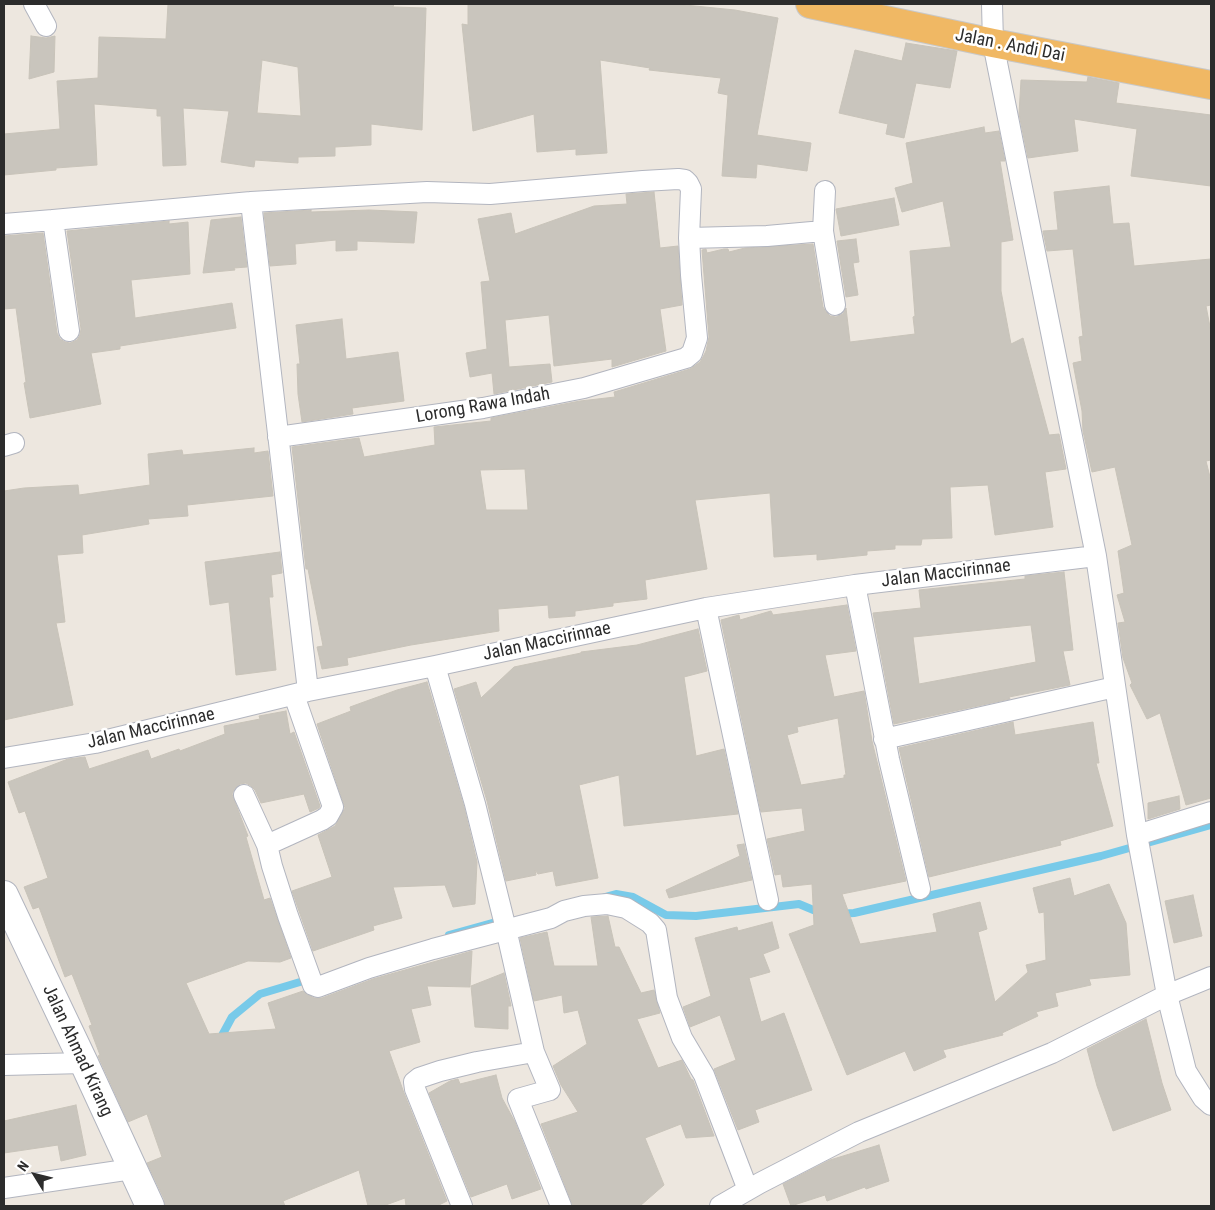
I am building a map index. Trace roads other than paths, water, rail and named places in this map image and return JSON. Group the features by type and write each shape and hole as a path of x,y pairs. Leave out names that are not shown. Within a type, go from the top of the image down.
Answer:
{"highway":[{"name":"Jalan . Andi Dai","path":"810,4 993,43 1211,85"}],"main road":[{"name":"Jalan Ahmad Kirang","path":"4,896 84,1062 150,1206"}],"street":[{"path":"34,4 46,26"},
{"path":"992,4 993,43 1096,556 1137,835 1167,994 1186,1071 1203,1098 1211,1105"},
{"path":"4,224 251,202 427,192 490,194 643,181 685,180 691,189 689,238 767,236 824,231"},
{"path":"825,191 824,231 835,305"},
{"path":"251,202 278,438 301,693 333,807 328,816 322,820 267,845"},
{"path":"53,220 69,331"},
{"name":"Lorong Rawa Indah","path":"278,438 492,406 584,388 686,358 695,347 697,338 689,238"},
{"name":"Jalan Maccirinnae","path":"4,758 95,743 301,693 706,608 855,585 1096,556"},
{"path":"855,585 884,738 920,889"},
{"path":"706,608 768,900"},
{"path":"435,666 476,804 534,1052 550,1090 518,1099 561,1206"},
{"path":"884,738 1115,687"},
{"path":"244,795 267,845 288,916 314,986 318,987 332,983 369,968 551,918 564,911 584,906 607,904 626,908 650,923 656,930 667,998 682,1038 704,1075 748,1190"},
{"path":"1137,835 1211,812"},
{"path":"720,1206 859,1132 1052,1053 1167,994 1211,977"},
{"path":"462,1206 414,1088 414,1082 419,1078 440,1071 534,1052"},
{"path":"4,1065 84,1062"},
{"path":"4,1188 132,1169"}],"waterway":[{"path":"839,914 854,913 1101,856 1211,825"},
{"path":"605,897 616,894 633,897 666,915 696,916 799,904 823,914"},
{"path":"449,935 503,920"},
{"path":"219,1041 232,1017 260,994 310,979"}]}
